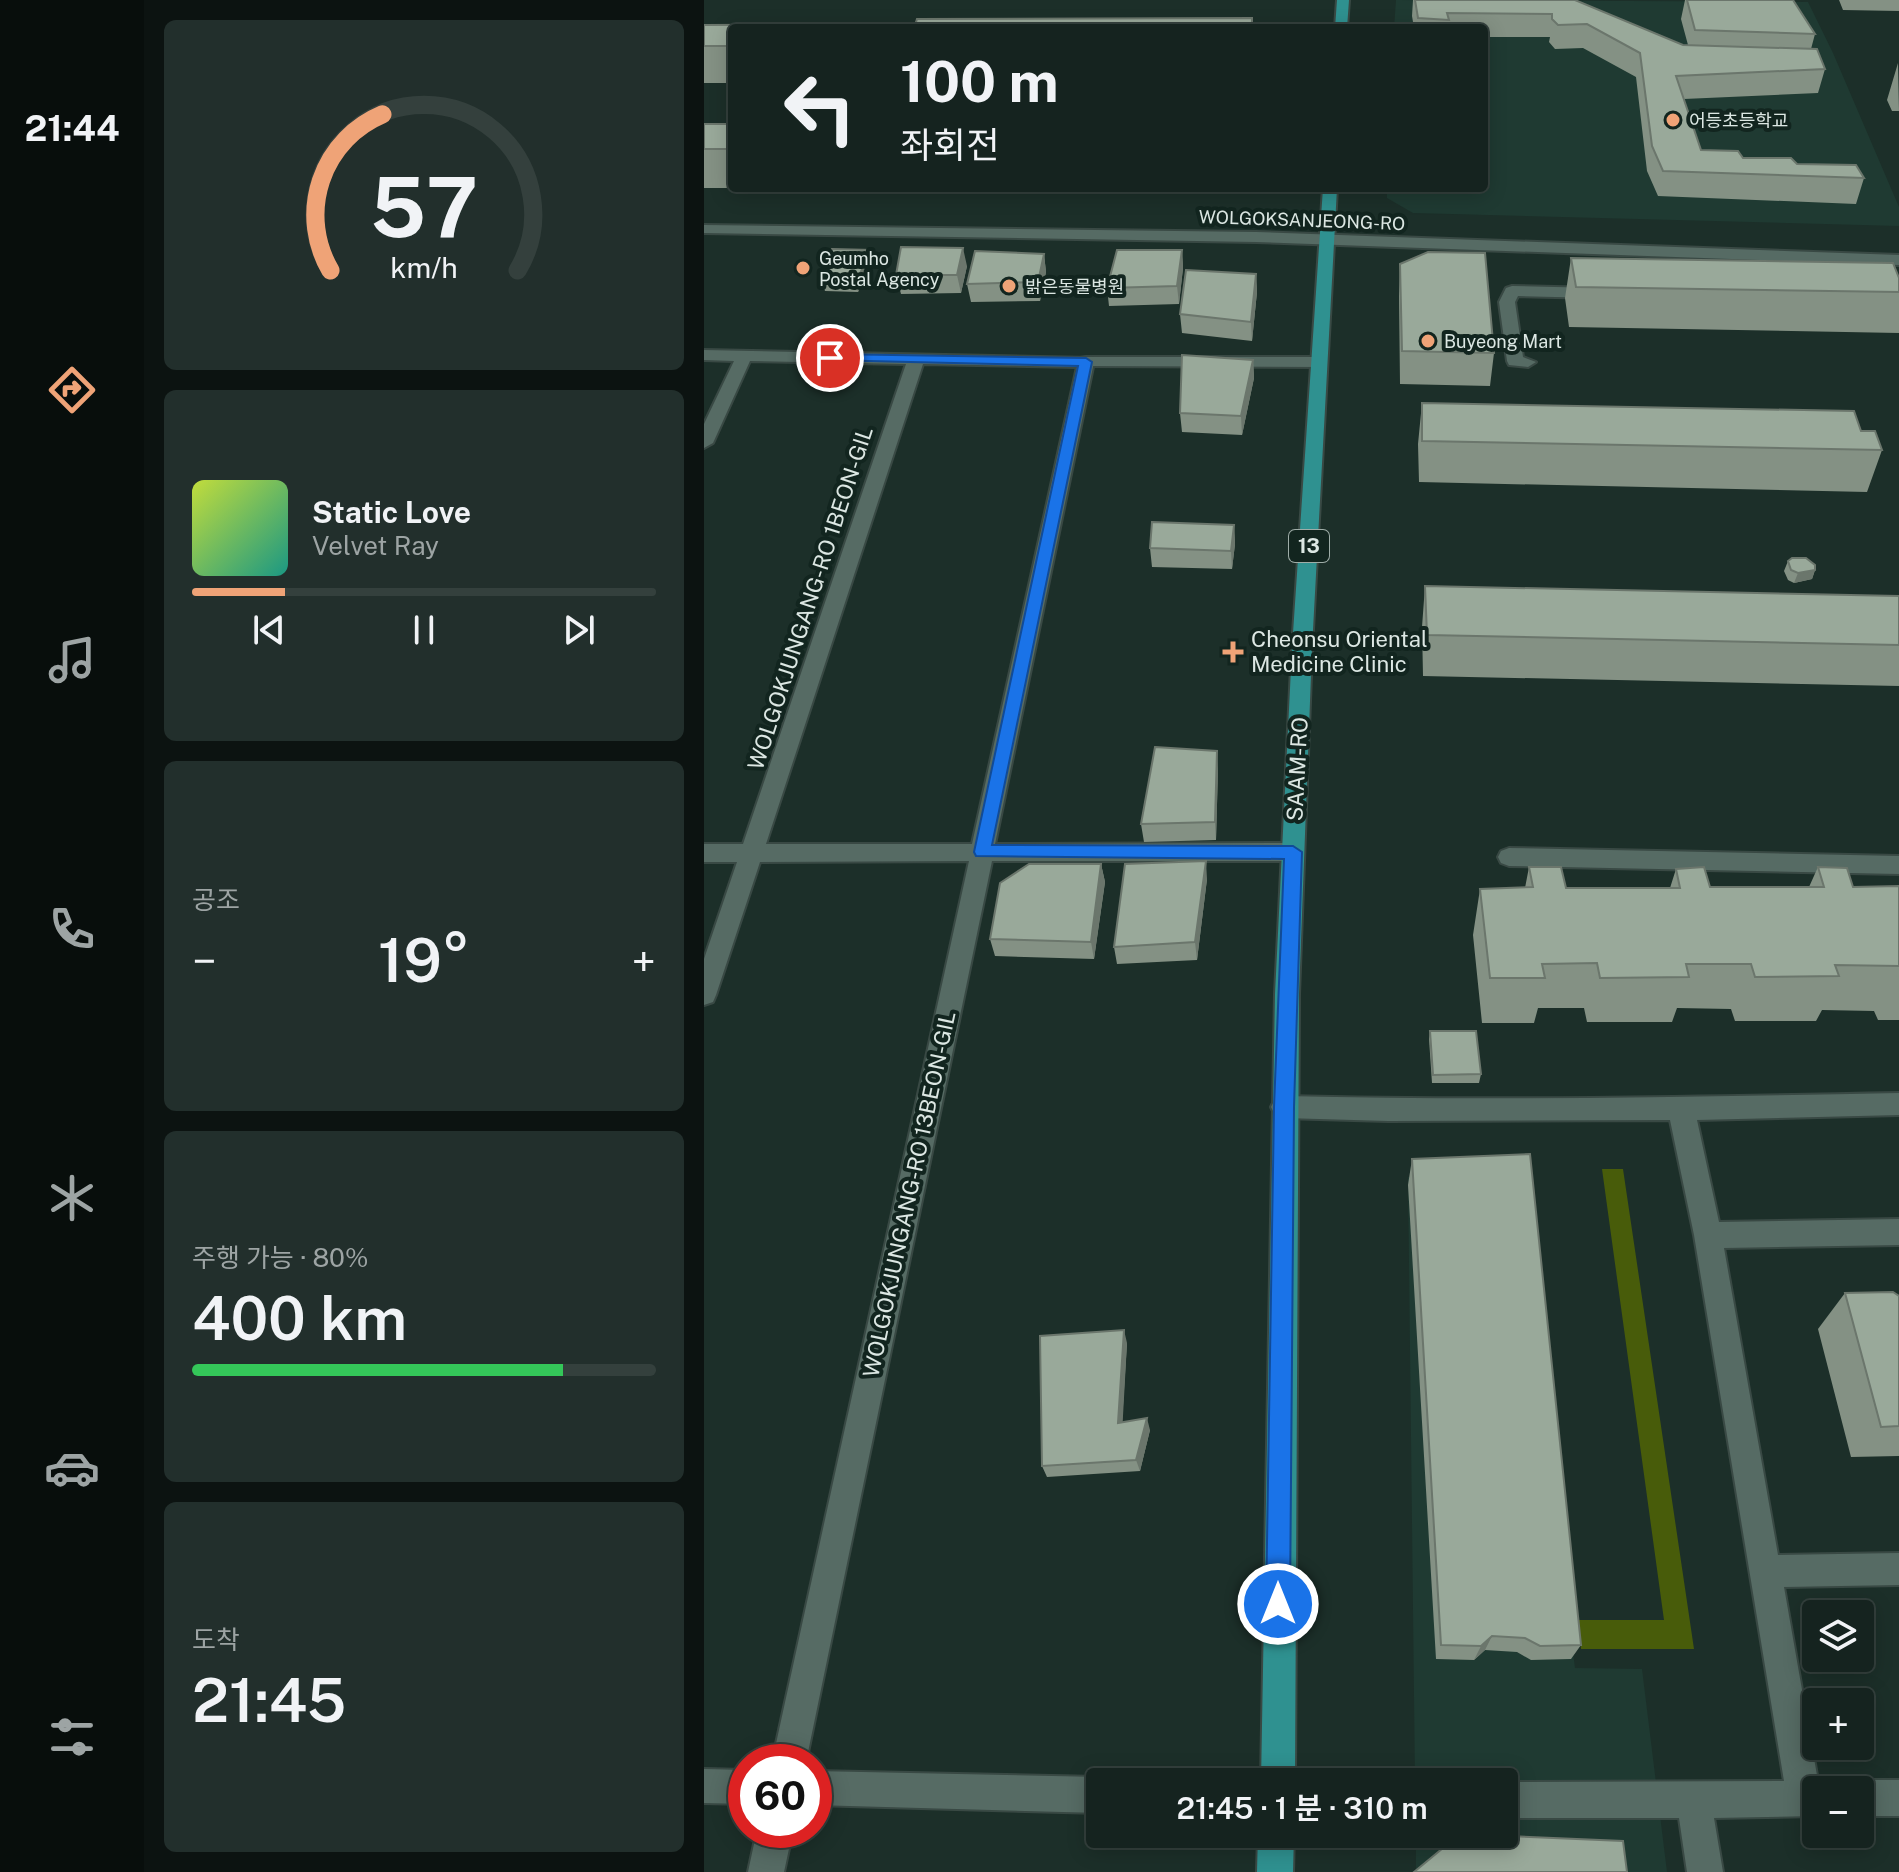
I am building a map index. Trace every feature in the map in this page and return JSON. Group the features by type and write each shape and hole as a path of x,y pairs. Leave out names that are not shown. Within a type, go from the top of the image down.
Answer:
{"main road":[{"path":"1341,24 1343,0"},
{"name":"SAAM-RO","path":"1278,1768 1278,1499 1284,1107 1293,852 1330,192"},
{"path":"1275,1872 1276,1848"}],"street":[{"name":"WOLGOKSANJEONG-RO","path":"704,229 1325,241 1899,260"},
{"path":"1528,362 1515,361 1507,302 1512,291 1620,293"},
{"path":"704,355 1086,362 1319,362"},
{"path":"704,443 744,356"},
{"name":"WOLGOKJUNGANG-RO 1BEON-GIL","path":"751,853 916,359"},
{"path":"982,852 1086,362"},
{"name":"WOLGOKJUNGANG-RO 13BEON-GIL","path":"793,1744 982,852"},
{"path":"704,853 1293,852"},
{"path":"704,995 751,853"},
{"path":"1509,857 1899,865"},
{"path":"1284,1107 1388,1110 1681,1109 1899,1104"},
{"path":"1681,1109 1708,1235 1765,1571 1806,1776"},
{"path":"1708,1235 1899,1232"},
{"path":"1765,1571 1899,1569"},
{"path":"704,1786 728,1787"},
{"path":"832,1788 1086,1795"},
{"path":"1518,1800 1802,1798"},
{"path":"1874,1798 1899,1798"},
{"path":"1694,1801 1705,1872"},
{"path":"766,1872 771,1848"}],"shaded area":[{"name":"어등초등학교","path":"1396,0 1808,2 1899,207 1899,226 1413,213 1387,198 1387,192 1488,192 1488,24 1394,24"},
{"path":"1408,1177 1511,1179 1575,1668 1642,1669 1667,1872 1416,1872 1416,1848 1518,1848 1518,1768 1415,1768"}],"green space":[{"path":"1602,1169 1623,1169 1694,1649 1581,1649 1578,1620 1664,1620"}],"building":[{"path":"1415,0 1575,0 1683,45 1817,49 1825,69 1676,76 1701,150 1738,151 1743,158 1791,158 1797,164 1856,165 1864,178 1663,171 1652,146 1640,53 1587,24 1558,25 1552,14 1447,13 1449,20 1418,18"},
{"path":"1687,0 1793,0 1815,34 1695,30"},
{"path":"1252,18 1252,24 915,24 917,19"},
{"path":"704,25 728,25 728,46 704,46"},
{"path":"704,124 728,124 728,149 704,149"},
{"path":"901,247 963,248 957,275 896,275"},
{"path":"832,249 871,250 856,282 822,282"},
{"path":"1117,250 1182,250 1177,286 1107,288"},
{"path":"975,251 1044,254 1038,282 967,284"},
{"path":"1428,252 1485,253 1494,353 1402,351 1400,264"},
{"path":"1571,258 1893,263 1899,278 1899,292 1576,287"},
{"path":"1186,270 1256,274 1251,322 1180,314"},
{"path":"1182,355 1253,360 1241,416 1180,413"},
{"path":"1422,403 1854,411 1861,431 1875,431 1882,450 1422,441"},
{"path":"1152,522 1234,525 1231,551 1150,548"},
{"path":"1806,558 1815,565 1815,570 1798,573 1791,570 1788,561"},
{"path":"1425,586 1899,596 1899,645 1427,635"},
{"path":"1155,747 1217,751 1215,822 1141,824"},
{"path":"1206,861 1195,942 1114,947 1125,864"},
{"path":"1029,864 1101,864 1091,942 990,939 1000,883"},
{"path":"1529,867 1561,867 1566,888 1680,888 1676,869 1704,867 1710,887 1824,887 1818,867 1847,868 1853,887 1899,886 1899,966 1835,965 1839,976 1755,977 1751,964 1686,964 1689,977 1600,978 1597,963 1542,964 1545,978 1490,978 1480,889 1533,887"},
{"path":"1430,1031 1476,1031 1481,1074 1433,1075"},
{"path":"1530,1154 1581,1645 1540,1646 1525,1638 1492,1636 1481,1646 1441,1645 1412,1159"},
{"path":"1893,1292 1899,1296 1899,1426 1881,1427 1845,1293"},
{"path":"1124,1330 1118,1423 1147,1418 1136,1460 1042,1466 1040,1336"},
{"path":"1518,1836 1623,1841 1627,1872 1414,1872 1443,1848 1518,1848"}],"place":[{"name":"어등초등학교","path":"1673,120"},
{"name":"Geumho Postal Agency","path":"803,268"},
{"name":"밝은동물병원","path":"1009,286"},
{"name":"Buyeong Mart","path":"1428,341"},
{"name":"Cheonsu Oriental Medicine Clinic","path":"1233,652"}],"route":[{"path":"830,358 1086,362 982,852 1293,852 1284,1107 1278,1604"}]}
